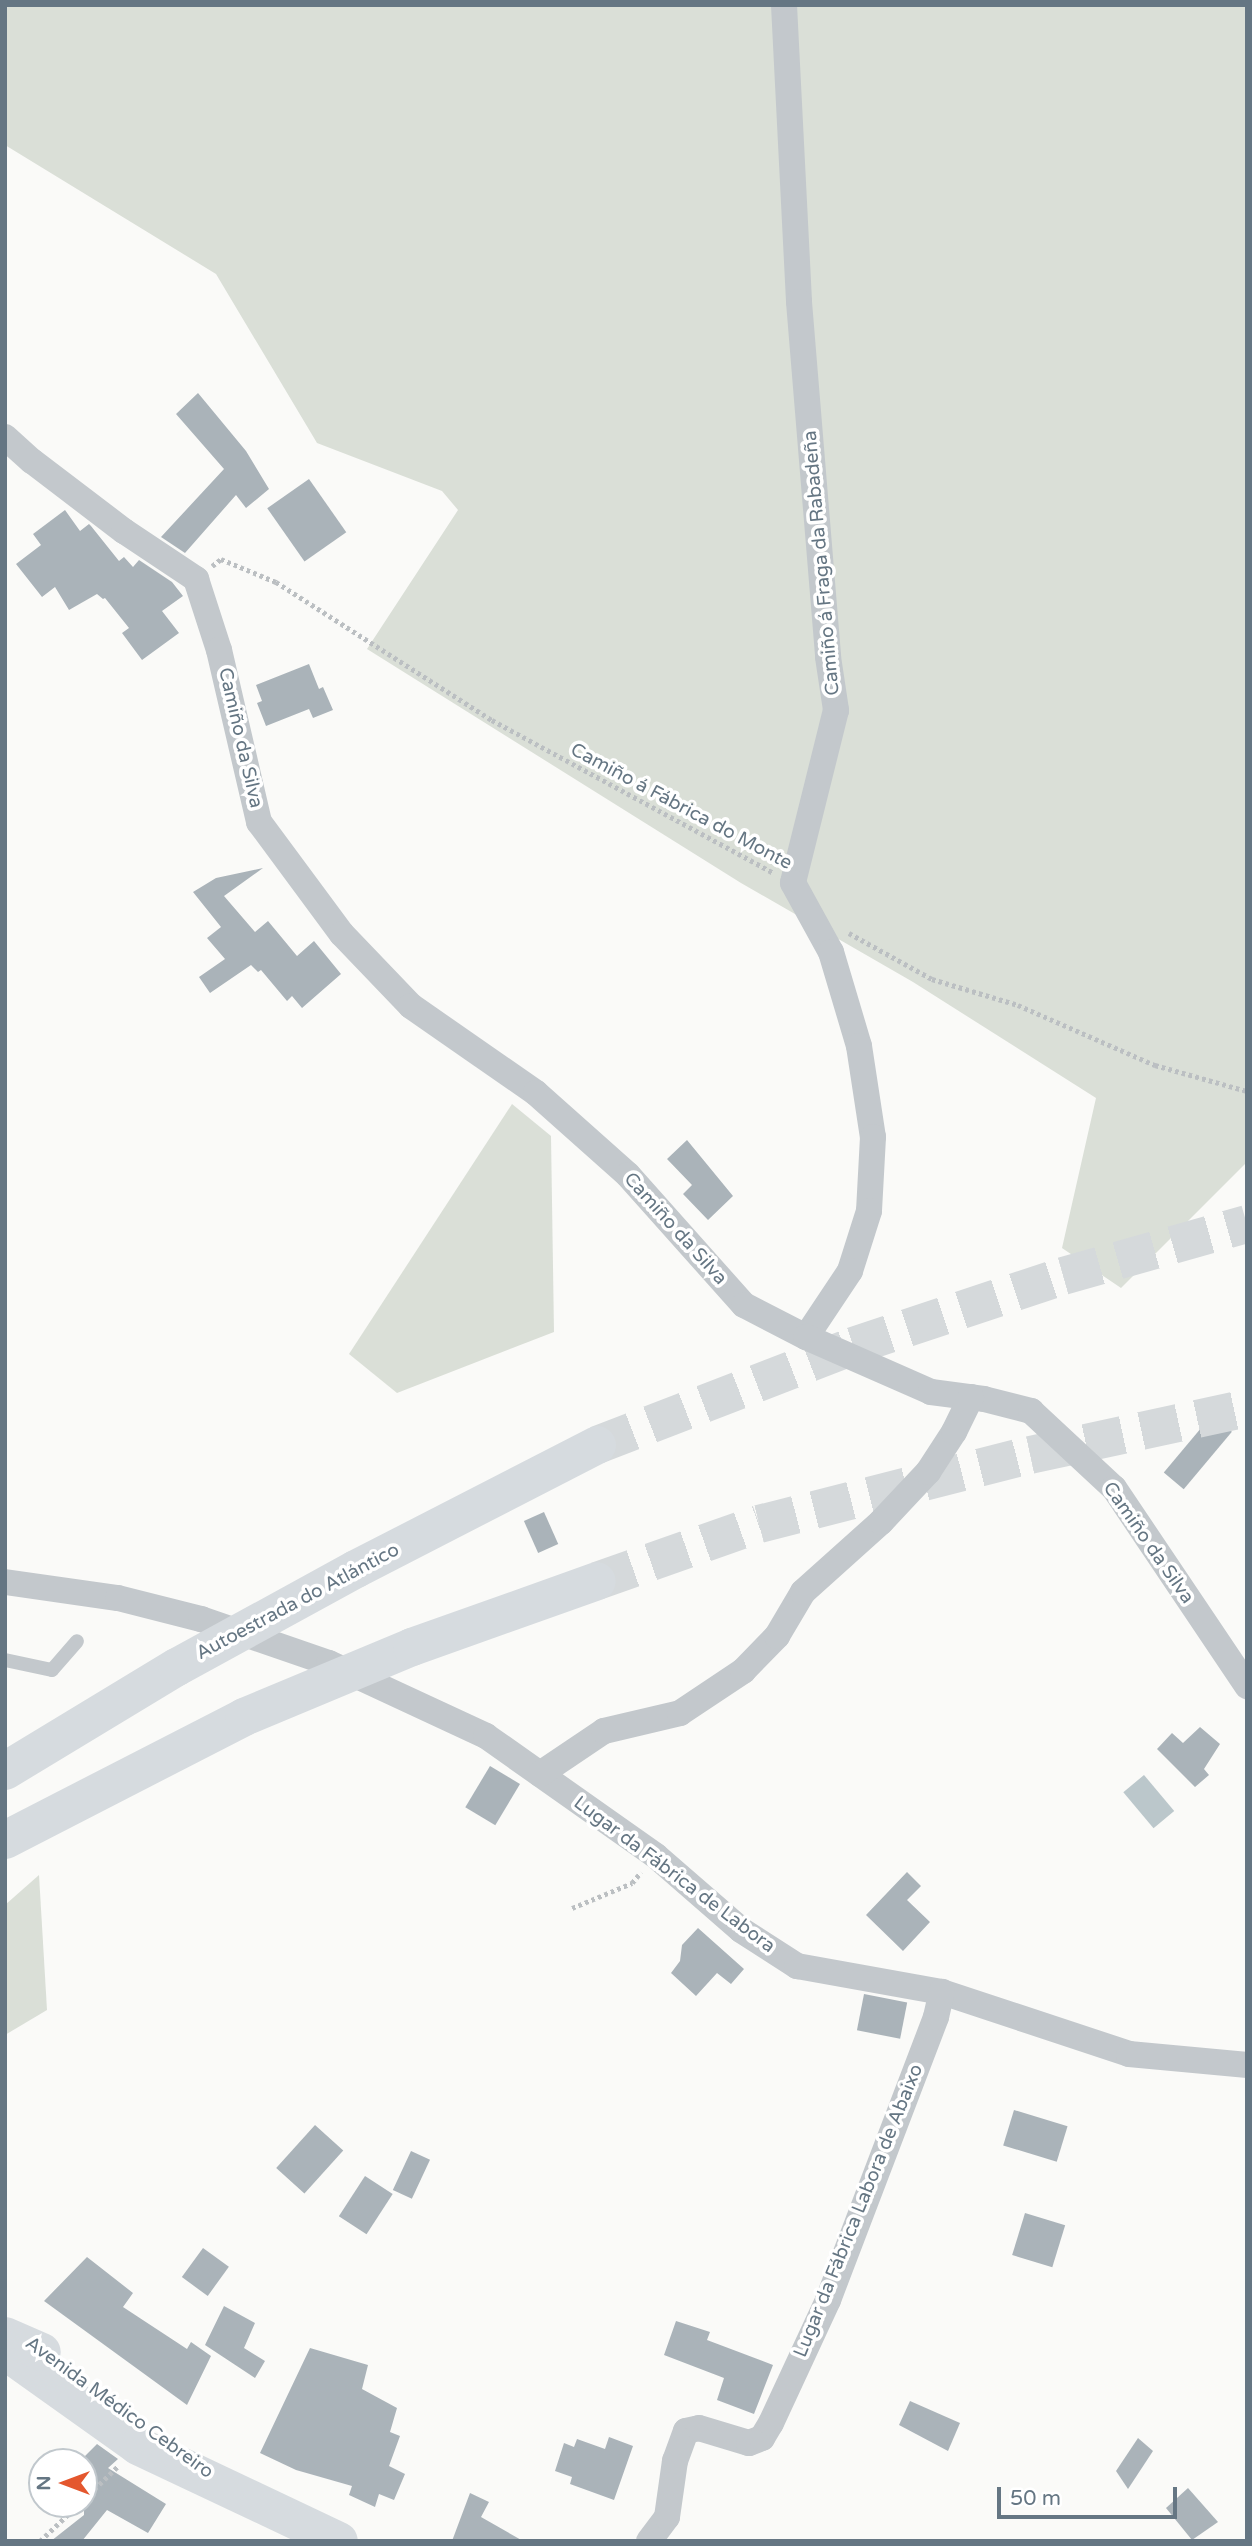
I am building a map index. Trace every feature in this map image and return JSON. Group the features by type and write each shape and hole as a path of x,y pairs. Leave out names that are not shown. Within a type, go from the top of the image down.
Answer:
{"main road":[{"name":"Autoestrada do Atlántico","path":"5,1771 177,1667 356,1569 597,1445"},
{"path":"5,1840 244,1717 412,1647 597,1581"},
{"path":"5,1759 177,1667"},
{"path":"5,1861 244,1717"},
{"name":"Avenida Médico Cebreiro","path":"5,2324 24,2352 138,2446 339,2541"},
{"path":"5,2336 24,2352"},
{"name":"Avenida Médico Cebreiro","path":"24,2352 233,2491"}],"street":[{"name":"Camiño á Fraga da Rabadeña","path":"783,5 799,302 828,657 836,710 793,883"},
{"path":"5,436 32,461 124,531 196,579"},
{"name":"Camiño da Silva","path":"196,579 219,650 259,822 342,934 411,1006 536,1093 628,1175 744,1305 806,1337 932,1392 971,1397 1031,1411 1114,1488 1247,1686"},
{"path":"793,883 831,952 859,1046 873,1137 869,1210 850,1271 806,1337"},
{"path":"540,1774 604,1731 680,1713 743,1671 778,1636 803,1592 881,1522 928,1472 954,1433 971,1397"},
{"name":"Lugar da Fábrica de Labora","path":"5,1582 118,1598 201,1619 329,1664 486,1736 656,1856 741,1930 797,1966 942,1992 1129,2054 1247,2065"},
{"name":"Lugar da Fábrica Labora de Abaixo","path":"649,2541 667,2517 675,2461 686,2431 699,2428 749,2443 762,2438 771,2423 828,2300 936,2017 942,1992"}],"lane":[{"path":"5,1660 52,1671 77,1641"}],"path":[{"name":"Camiño á Fábrica do Monte","path":"196,579 221,559 276,582 492,720 793,883"},
{"path":"845,931 932,979 1018,1005 1155,1065 1247,1091"},
{"path":"572,1908 632,1883 656,1856"},
{"path":"98,2485 138,2446"},
{"path":"40,2541 64,2518"}],"shaded area":[{"path":"5,5 1247,5 1247,1162 1121,1288 1062,1248 1096,1098 913,982 741,883 367,649 458,510 442,491 317,443 216,274 5,145"},
{"path":"512,1104 551,1136 554,1332 397,1393 349,1354"},
{"path":"1144,1775 1174,1811 1154,1828 1123,1792"},
{"path":"39,1875 47,2010 5,2035 5,1905"}],"building":[{"path":"198,393 246,451 269,489 246,508 236,495 185,553 161,537 224,469 176,414"},
{"path":"309,479 346,532 305,561 267,508"},
{"path":"65,510 80,531 89,524 119,561 124,557 133,567 139,560 172,582 183,596 162,611 179,633 142,660 122,633 129,628 105,598 97,594 69,610 55,587 42,597 16,564 41,545 33,534"},
{"path":"309,664 319,689 323,687 333,710 313,718 309,709 266,726 257,703 262,701 256,685"},
{"path":"263,868 224,896 255,932 268,921 297,956 314,941 341,974 302,1008 292,996 287,1001 261,970 258,972 251,965 210,993 199,977 225,959 207,938 221,927 193,892 216,878"},
{"path":"687,1140 733,1196 708,1220 683,1194 692,1185 667,1159"},
{"path":"1212,1415 1232,1432 1184,1489 1164,1472"},
{"path":"544,1512 558,1544 538,1553 524,1521"},
{"path":"1200,1727 1220,1744 1204,1769 1209,1775 1195,1787 1157,1749 1172,1733 1183,1743"},
{"path":"490,1766 520,1784 495,1825 465,1807"},
{"path":"907,1872 921,1886 907,1900 930,1922 903,1951 866,1915"},
{"path":"698,1928 744,1969 731,1984 717,1973 696,1996 671,1973 680,1961 682,1945"},
{"path":"864,1994 907,2002 900,2039 857,2030"},
{"path":"1014,2110 1068,2126 1057,2162 1003,2145"},
{"path":"315,2125 343,2150 304,2194 276,2168"},
{"path":"411,2151 430,2160 412,2199 393,2190"},
{"path":"365,2176 393,2194 367,2234 339,2216"},
{"path":"1025,2213 1065,2225 1052,2267 1012,2255"},
{"path":"203,2248 229,2267 208,2296 182,2277"},
{"path":"87,2257 133,2293 123,2307 187,2349 191,2342 211,2356 187,2405 44,2301"},
{"path":"224,2306 255,2323 244,2348 265,2361 255,2378 205,2345"},
{"path":"676,2321 710,2332 707,2340 773,2365 754,2414 717,2400 724,2378 664,2355"},
{"path":"310,2348 368,2365 362,2389 397,2408 390,2432 400,2436 389,2466 405,2474 394,2500 379,2494 375,2507 349,2495 352,2486 296,2470 260,2453"},
{"path":"910,2401 960,2423 948,2451 899,2425"},
{"path":"609,2437 633,2446 614,2500 570,2484 572,2477 555,2471 564,2443 574,2447 577,2439 605,2449"},
{"path":"1138,2438 1153,2451 1128,2489 1116,2471"},
{"path":"97,2444 118,2459 108,2468 166,2504 148,2533 107,2510 82,2541 51,2541 80,2518 98,2518 98,2448 93,2448"},
{"path":"1188,2488 1218,2522 1192,2540 1166,2508"},
{"path":"470,2493 489,2502 481,2517 523,2541 452,2541"}],"tunnel":[{"path":"597,1445 853,1346 1063,1276 1247,1224"},
{"path":"597,1581 759,1524 1030,1455 1247,1408"}]}
